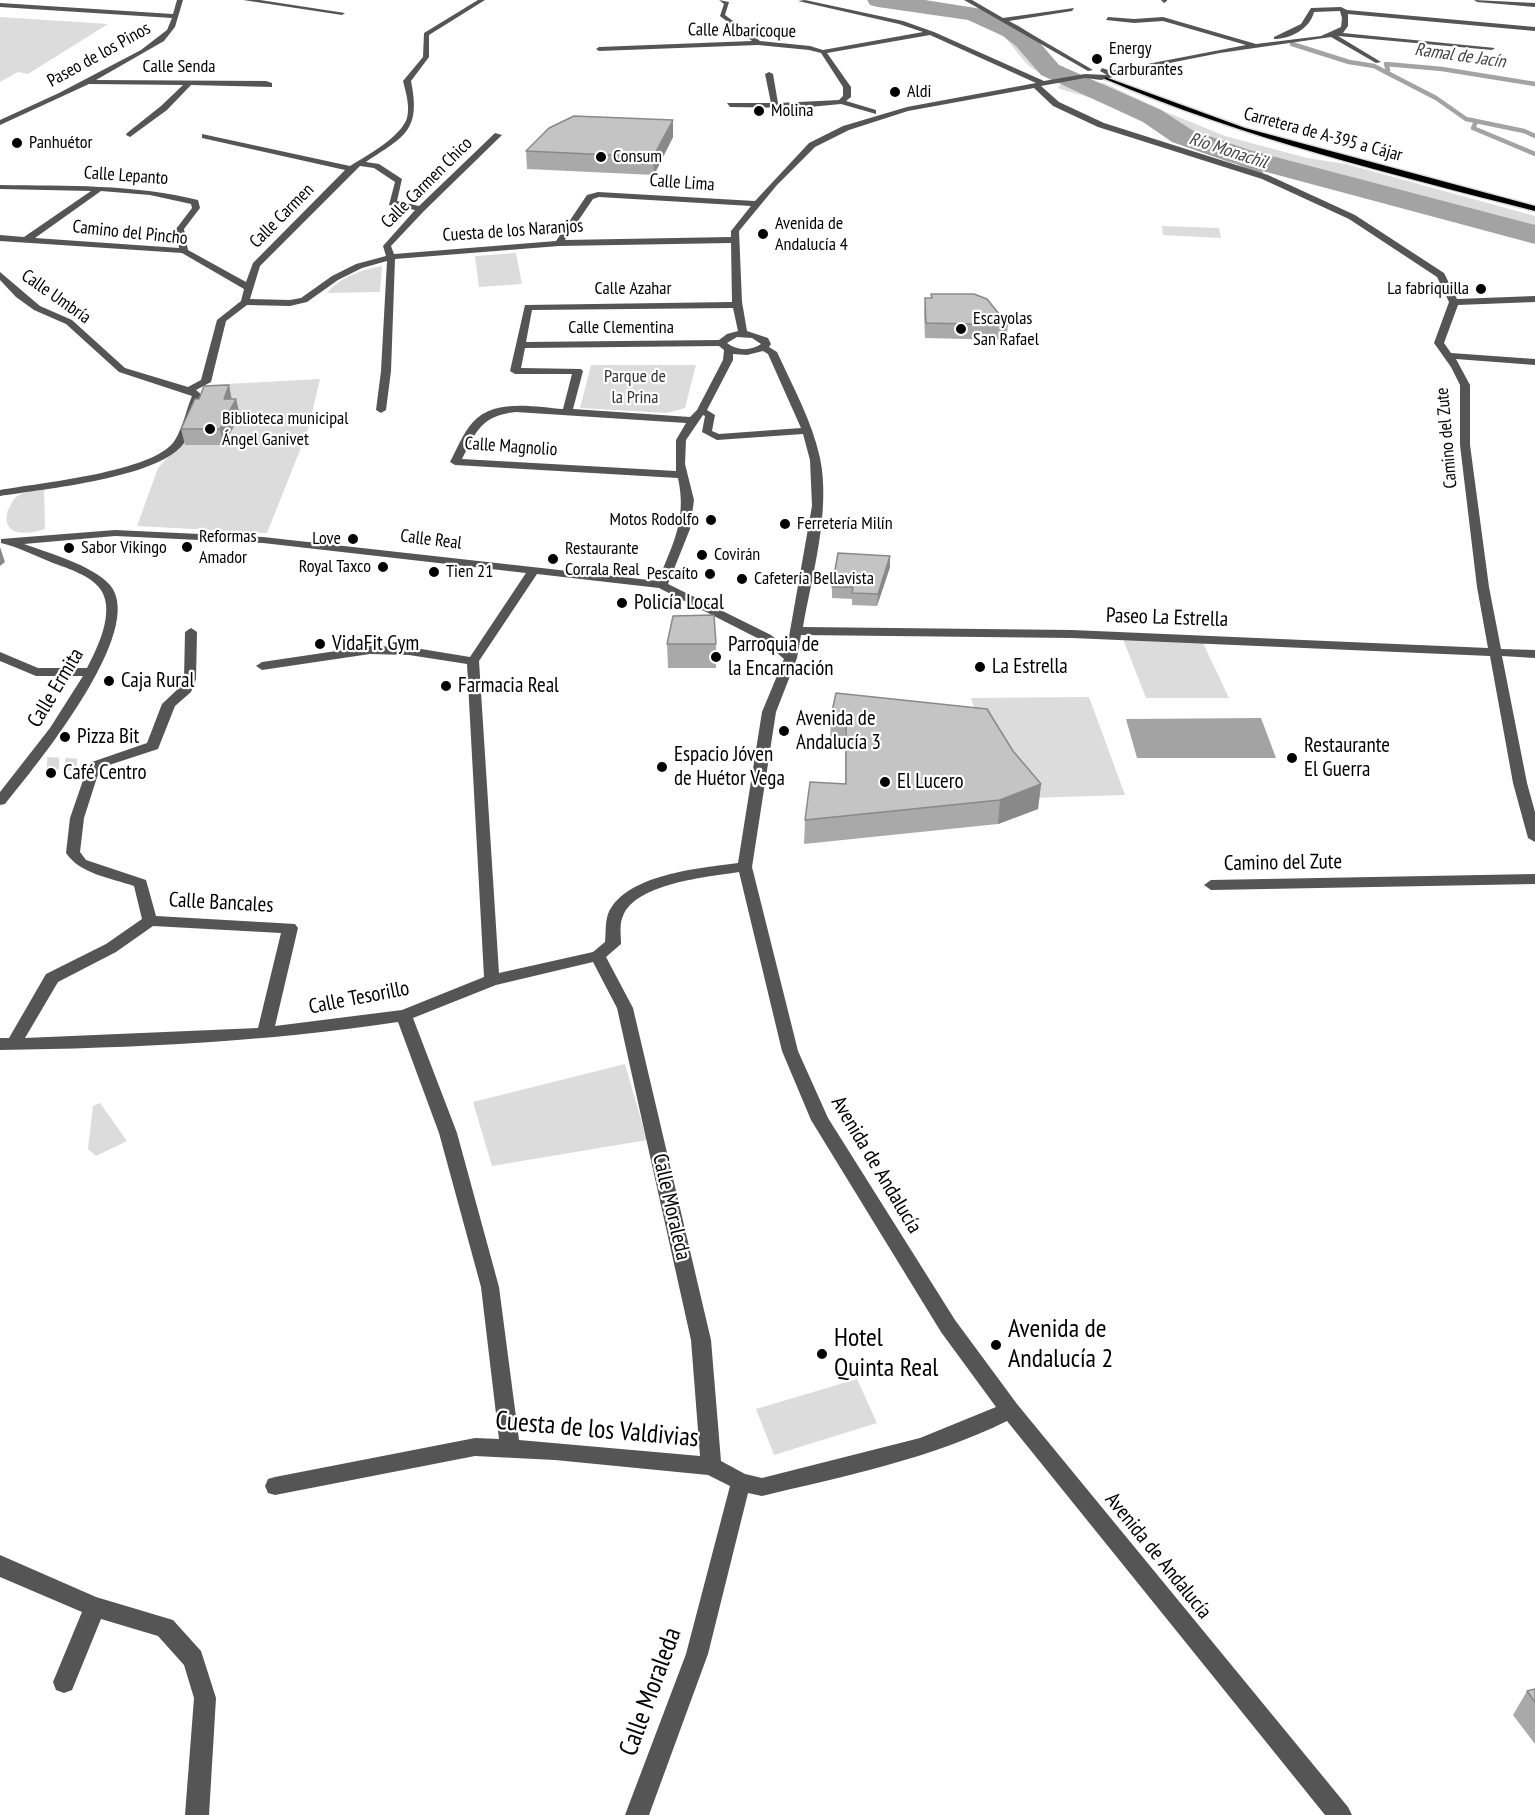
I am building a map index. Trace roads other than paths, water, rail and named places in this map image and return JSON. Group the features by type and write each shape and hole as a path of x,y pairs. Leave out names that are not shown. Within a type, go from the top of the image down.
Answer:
{"main road":[{"name":"Carretera de A-395 a Cájar","path":"1108,75 1173,106 1231,127 1535,208"}],"street":[{"name":"Paseo de los Pinos","path":"0,123 87,82 170,33 180,0"},
{"path":"246,0 342,13"},
{"name":"Calle Carmen","path":"245,302 256,265 351,169 393,141 410,121 412,106 406,81 426,57 426,34 482,0"},
{"path":"722,0 727,3 722,15 758,44"},
{"path":"967,0 1088,73"},
{"path":"1321,0 1343,9"},
{"path":"1477,0 1535,5"},
{"path":"801,1 901,22 932,33 1044,84 1056,104 1077,115 1186,153 1265,177 1352,217 1441,275 1454,302 1535,299"},
{"path":"0,5 174,16"},
{"path":"1108,20 1163,19 1256,46 1304,25 1310,18 1309,7 1535,29"},
{"path":"1003,20 1072,9"},
{"path":"662,585 684,529 688,500 680,464 681,440 701,411 728,360 725,339 743,334 738,305 735,231 774,183 812,145 876,109 1044,84 1088,73 1108,75 1331,34 1342,30 1346,24 1343,9"},
{"path":"1304,25 1306,30 1331,34 1492,48"},
{"path":"823,52 932,33"},
{"path":"1331,34 1378,62"},
{"name":"Calle Albaricoque","path":"599,49 758,44 810,48 823,52 847,87 847,98 841,102"},
{"path":"769,74 775,106"},
{"name":"Calle Senda","path":"87,82 266,83 269,86"},
{"path":"130,135 190,82"},
{"path":"847,124 978,95"},
{"path":"730,105 820,105 841,102 876,109 907,109"},
{"path":"847,124 855,115 856,106"},
{"path":"889,106 898,106"},
{"name":"Paseo de los Pinos","path":"0,129 12,119"},
{"name":"Calle Carmen Chico","path":"391,257 387,246 421,209 498,135"},
{"path":"205,136 351,169"},
{"path":"360,164 376,166 399,181 393,203 421,209"},
{"name":"Calle Lepanto","path":"0,187 98,190 176,196 195,202 196,208 180,229 184,251"},
{"path":"26,240 98,190"},
{"name":"Calle Lima","path":"559,243 590,197 598,194 757,204"},
{"name":"Camino del Pincho","path":"0,238 184,251 248,287"},
{"name":"Cuesta de los Naranjos","path":"245,302 290,303 304,300 335,278 359,266 391,257 559,243 735,240"},
{"path":"381,410 386,371 391,257"},
{"name":"Calle Umbría","path":"0,275 19,295 37,308 69,322 122,370 189,390"},
{"path":"0,494 134,469 167,455 180,441 197,396 189,390 206,382 222,320 245,302"},
{"name":"Camino del Zute","path":"1454,302 1439,343 1465,385 1465,445 1483,587 1520,783 1535,838"},
{"name":"Calle Azahar","path":"520,345 528,307 738,305"},
{"name":"Avenida de Andalucía","path":"743,334 760,337 766,344 763,348 772,352 808,431 816,460 818,506 797,631 791,658 769,712 746,867 790,1051 820,1120 948,1326 1010,1410 1340,1815"},
{"path":"520,345 515,371 578,371 567,412"},
{"name":"Calle Clementina","path":"520,345 726,347 754,352 763,348"},
{"path":"1448,356 1535,362"},
{"name":"Calle Magnolio","path":"683,475 455,462 480,417 494,411 516,409 693,420"},
{"path":"701,411 710,415 707,432 717,437 808,431"},
{"name":"Calle Real","path":"2,540 47,540 115,533 263,540 662,585 767,638 791,658"},
{"name":"Calle Ermita","path":"0,801 31,763 93,672 112,622 112,604 107,590 90,575 2,540"},
{"path":"36,553 37,547 47,540"},
{"path":"492,980 473,661 534,570"},
{"name":"Paseo La Estrella","path":"797,631 1072,634 1535,654"},
{"path":"7,1045 52,978 111,948 150,921 141,883 81,863 73,853 77,818 88,765 153,746 169,704 186,689 190,679 191,632"},
{"path":"262,666 370,650 409,651 473,661"},
{"path":"0,656 36,672 93,672"},
{"path":"31,763 47,764"},
{"path":"598,956 613,944 616,913 630,896 675,878 746,867"},
{"name":"Camino del Zute","path":"1211,885 1535,879"},
{"name":"Calle Bancales","path":"150,921 290,928 265,1033"},
{"name":"Calle Tesorillo","path":"7,1045 265,1033 334,1026 404,1015 492,980 598,956"},
{"name":"Calle Moraleda","path":"598,956 625,1008 699,1329 711,1466"},
{"path":"404,1015 448,1133 490,1287 510,1449"},
{"name":"Cuesta de los Valdivias","path":"274,1486 475,1447 711,1466 741,1482 762,1487 945,1440 981,1426 1010,1410"},
{"name":"Calle Moraleda","path":"637,1815 698,1653 741,1482"},
{"path":"0,1565 11,1572 94,1606 165,1627 194,1659 205,1698 197,1815"},
{"path":"64,1682 94,1606"}],"waterway":[{"name":"Río Monachil","path":"878,0 974,14 1011,31 1025,41 1050,70 1152,116 1182,136 1239,156 1415,201 1535,235"},
{"path":"1292,44 1349,62 1374,66 1436,98 1466,119 1524,131 1535,136"},
{"name":"Ramal de Jacín","path":"1388,70 1386,64 1442,69 1535,84"},
{"path":"1475,124 1473,128 1535,154"},
{"path":"1182,136 1261,173"}],"tunnel":[{"path":"47,763 83,765"}],"place":[{"name":"Energy Carburantes","path":"1097,59"},
{"name":"Aldi","path":"895,92"},
{"name":"Molina","path":"759,111"},
{"name":"Panhuétor","path":"17,143"},
{"name":"Consum","path":"601,157"},
{"name":"Avenida de Andalucía 4","path":"763,234"},
{"name":"La fabriquilla","path":"1481,289"},
{"name":"Escayolas San Rafael","path":"961,329"},
{"name":"Biblioteca municipal Ángel Ganivet","path":"210,429"},
{"name":"Motos Rodolfo","path":"711,520"},
{"name":"Ferretería Milín","path":"785,524"},
{"name":"Love","path":"353,539"},
{"name":"Reformas Amador","path":"187,547"},
{"name":"Sabor Vikingo","path":"69,548"},
{"name":"Covirán","path":"702,555"},
{"name":"Restaurante Corrala Real","path":"553,559"},
{"name":"Royal Taxco","path":"383,567"},
{"name":"Tien 21","path":"434,572"},
{"name":"Pescaíto","path":"710,574"},
{"name":"Cafetería Bellavista","path":"742,579"},
{"name":"Policía Local","path":"622,603"},
{"name":"VidaFit Gym","path":"320,644"},
{"name":"Parroquia de la Encarnación","path":"716,657"},
{"name":"La Estrella","path":"980,667"},
{"name":"Caja Rural","path":"109,681"},
{"name":"Farmacia Real","path":"446,686"},
{"name":"Avenida de Andalucía 3","path":"784,731"},
{"name":"Pizza Bit","path":"65,737"},
{"name":"Restaurante El Guerra","path":"1292,758"},
{"name":"Espacio Jóven de Huétor Vega","path":"662,767"},
{"name":"Café Centro","path":"51,773"},
{"name":"El Lucero","path":"885,782"},
{"name":"Avenida de Andalucía 2","path":"996,1345"},
{"name":"Hotel Quinta Real","path":"822,1354"}],"park label":[{"name":"Parque de la Prina","path":"635,388"}]}
